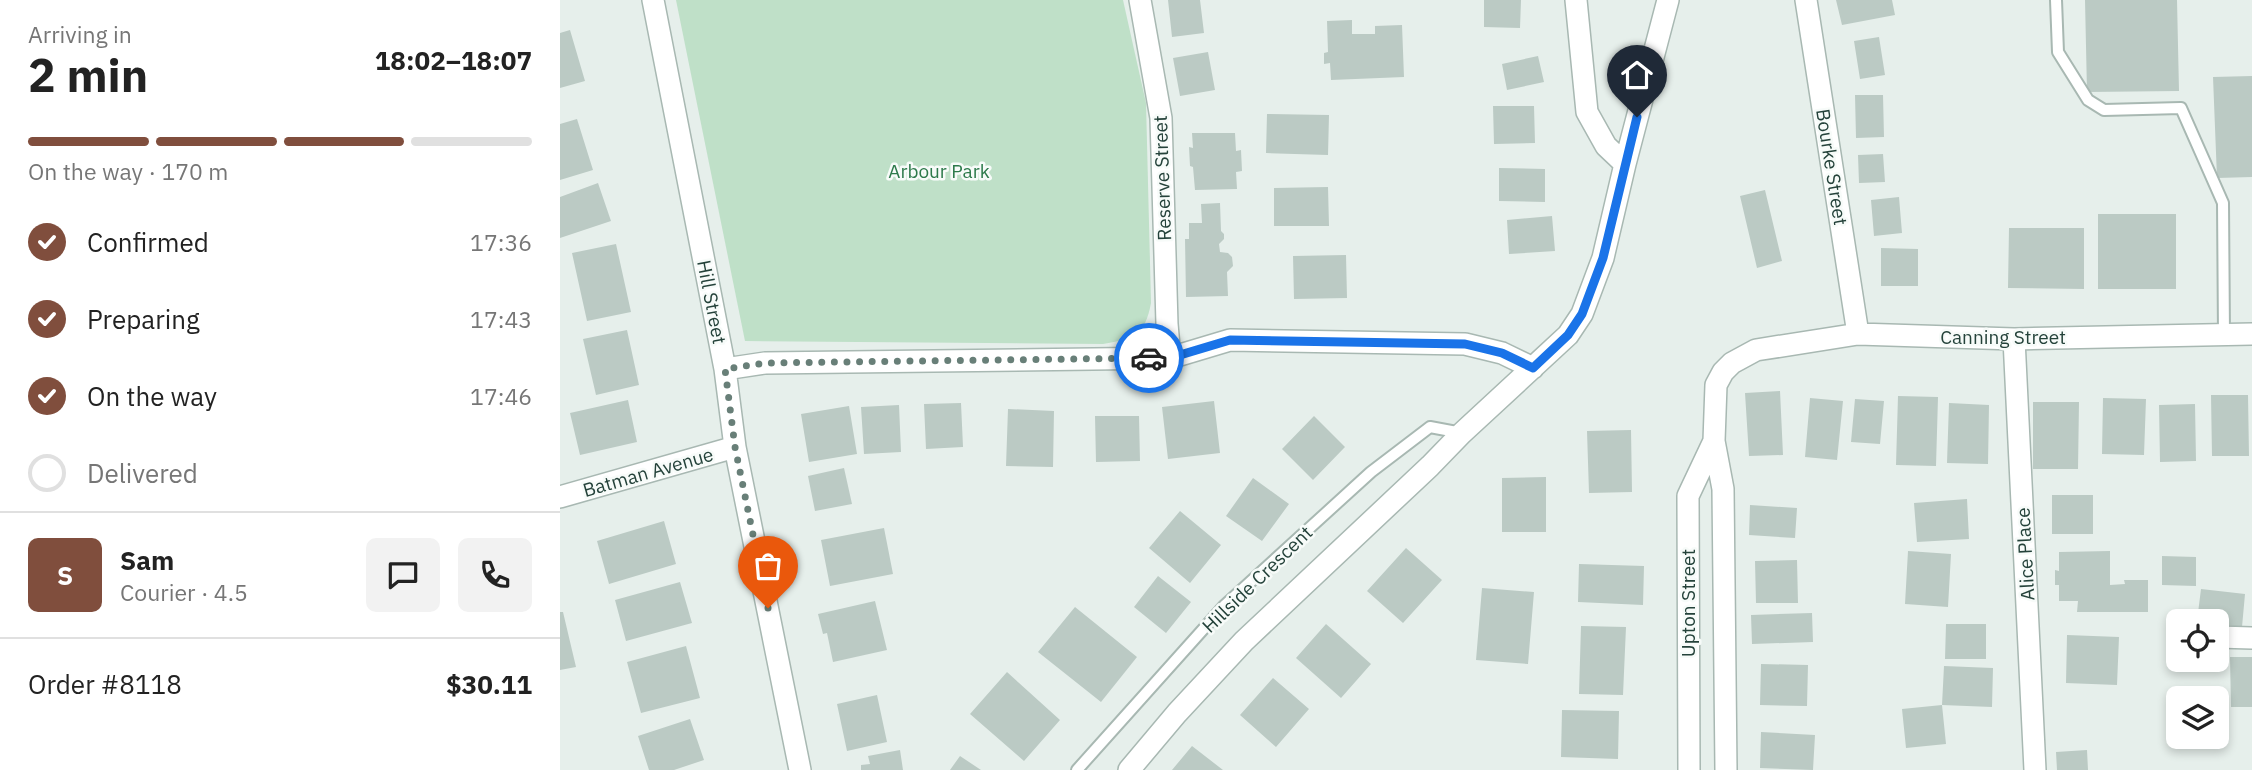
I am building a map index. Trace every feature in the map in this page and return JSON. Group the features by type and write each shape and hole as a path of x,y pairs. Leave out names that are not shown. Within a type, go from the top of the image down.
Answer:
{"street":[{"name":"Hill Street","path":"653,0 725,369 735,447 800,770"},
{"name":"Reserve Street","path":"1140,0 1161,118 1170,358"},
{"path":"1576,0 1587,112 1606,146 1625,164"},
{"name":"Hillside Crescent","path":"1129,770 1244,641 1568,335 1582,314 1603,258 1668,0"},
{"name":"Bourke Street","path":"1806,0 1858,334"},
{"name":"Canning Street","path":"1756,350 1858,334 2014,339 2252,334"},
{"name":"Alice Place","path":"2014,339 2035,770"},
{"path":"725,369 765,363 1170,358 1230,340 1465,344 1502,353 1533,368"},
{"name":"Upton Street","path":"1726,770 1723,489 1714,441 1716,385 1732,363 1756,350"},
{"name":"Upton Street","path":"1689,770 1688,496 1714,441"},
{"name":"Batman Avenue","path":"560,497 735,447"},
{"path":"2229,637 2252,638"}],"lane":[{"path":"2056,0 2058,52 2088,100 2104,110 2181,108 2224,203 2224,335"},
{"name":"Hillside Crescent","path":"1077,770 1224,606 1371,472 1430,427 1462,433"}],"green space":[{"name":"Arbour Park","path":"676,0 1123,0 1146,103 1151,303 1141,329 1123,340 1103,344 745,341"}],"building":[{"path":"1168,0 1200,0 1204,33 1172,37"},
{"path":"1484,0 1521,0 1520,28 1484,27"},
{"path":"1836,0 1892,0 1895,15 1842,25"},
{"path":"2085,0 2177,0 2179,91 2087,92"},
{"path":"1352,20 1352,34 1375,34 1375,26 1402,25 1404,77 1331,80 1330,63 1324,64 1324,53 1328,52 1327,21"},
{"path":"570,30 585,81 560,88 560,33"},
{"path":"1879,37 1885,75 1860,79 1854,41"},
{"path":"1208,52 1215,90 1180,96 1173,58"},
{"path":"1538,56 1544,82 1507,90 1502,64"},
{"path":"2252,76 2252,177 2217,178 2213,77"},
{"path":"1855,95 1883,95 1884,137 1856,138"},
{"path":"1493,106 1534,106 1535,143 1494,144"},
{"path":"1267,114 1329,115 1328,155 1266,153"},
{"path":"577,119 593,170 560,180 560,124"},
{"path":"1192,133 1235,133 1236,151 1241,150 1242,171 1236,172 1237,189 1195,190 1189,147 1193,148"},
{"path":"1883,154 1885,182 1859,183 1858,155"},
{"path":"1499,168 1545,169 1545,202 1499,201"},
{"path":"598,183 611,221 560,238 560,197"},
{"path":"1328,187 1329,226 1274,226 1274,188"},
{"path":"1765,190 1782,261 1757,268 1740,196"},
{"path":"1899,197 1902,233 1874,236 1871,200"},
{"path":"1220,203 1224,239 1219,244 1220,252 1228,253 1232,257 1233,266 1227,272 1228,296 1186,297 1185,239 1189,239 1189,223 1202,223 1201,204"},
{"path":"2098,214 2176,214 2176,289 2098,289"},
{"path":"1552,216 1555,251 1509,254 1507,220"},
{"path":"2009,228 2084,228 2084,289 2008,288"},
{"path":"616,244 631,312 587,321 572,253"},
{"path":"1881,248 1918,249 1918,286 1881,286"},
{"path":"1346,255 1347,298 1294,299 1293,256"},
{"path":"627,330 639,385 596,395 583,339"},
{"path":"1780,391 1783,455 1749,456 1745,393"},
{"path":"2211,395 2248,395 2249,456 2212,456"},
{"path":"1898,396 1938,397 1936,466 1896,465"},
{"path":"1810,398 1843,401 1837,460 1805,457"},
{"path":"2103,398 2146,399 2144,455 2102,454"},
{"path":"1855,399 1884,401 1880,444 1851,442"},
{"path":"628,400 637,442 580,455 570,413"},
{"path":"1214,401 1220,453 1168,459 1162,407"},
{"path":"2033,402 2079,402 2078,469 2033,469"},
{"path":"961,403 963,447 926,449 924,404"},
{"path":"1949,403 1989,405 1988,464 1947,463"},
{"path":"2195,404 2196,461 2160,462 2159,405"},
{"path":"899,405 901,452 864,454 861,407"},
{"path":"849,406 857,454 809,462 801,414"},
{"path":"1008,409 1054,411 1053,467 1006,466"},
{"path":"1095,416 1139,416 1140,461 1096,462"},
{"path":"1314,416 1345,447 1313,480 1282,449"},
{"path":"1631,430 1632,492 1589,493 1587,431"},
{"path":"844,468 852,504 815,511 808,476"},
{"path":"1546,477 1546,532 1502,532 1502,478"},
{"path":"1253,478 1289,504 1262,541 1226,516"},
{"path":"2052,495 2093,495 2093,534 2052,534"},
{"path":"1967,499 1969,539 1917,542 1914,503"},
{"path":"1750,505 1797,508 1795,538 1749,535"},
{"path":"1180,511 1221,545 1190,583 1149,548"},
{"path":"664,521 676,564 609,584 597,541"},
{"path":"884,528 893,574 830,586 821,540"},
{"path":"1406,548 1442,580 1403,623 1367,591"},
{"path":"1908,551 1951,554 1948,607 1905,604"},
{"path":"2110,551 2110,585 2125,584 2124,580 2148,580 2148,612 2077,612 2078,601 2059,601 2055,570 2059,571 2059,552"},
{"path":"2162,556 2196,557 2196,586 2162,585"},
{"path":"1797,560 1798,603 1756,603 1755,561"},
{"path":"1579,564 1644,566 1643,605 1578,602"},
{"path":"1158,576 1191,602 1166,633 1134,607"},
{"path":"680,582 692,623 626,641 615,600"},
{"path":"1482,588 1534,592 1528,664 1476,660"},
{"path":"2201,589 2245,594 2242,627 2229,625 2229,609 2198,609"},
{"path":"875,601 887,650 833,662 827,633 823,634 818,614"},
{"path":"1075,607 1137,657 1101,702 1038,652"},
{"path":"560,612 563,612 576,667 560,670"},
{"path":"1812,613 1813,642 1752,644 1751,615"},
{"path":"1326,624 1371,664 1341,698 1296,658"},
{"path":"1946,624 1986,624 1986,659 1945,659"},
{"path":"1581,626 1626,627 1623,695 1579,694"},
{"path":"2067,635 2119,637 2117,685 2066,683"},
{"path":"686,646 700,698 641,713 627,662"},
{"path":"2230,657 2252,657 2252,707 2231,707"},
{"path":"1761,664 1808,665 1807,706 1760,705"},
{"path":"1944,666 1993,668 1992,707 1942,705"},
{"path":"1007,672 1060,720 1024,761 970,714"},
{"path":"1273,678 1309,709 1276,747 1240,715"},
{"path":"877,695 887,742 847,751 837,704"},
{"path":"1942,705 1946,744 1906,748 1902,709"},
{"path":"1562,710 1619,711 1618,759 1561,757"},
{"path":"690,719 704,760 674,770 649,770 638,736"},
{"path":"1761,732 1815,735 1813,770 1760,768"},
{"path":"1192,746 1223,770 1172,770"},
{"path":"900,750 903,770 861,770 861,765 870,764 868,756"},
{"path":"2087,750 2088,770 2057,770 2056,752"},
{"path":"960,756 981,770 950,770"}],"way so far":[{"path":"768,608 735,447 725,369 765,363 1149,358"}],"route":[{"path":"1149,358 1170,358 1230,340 1465,344 1502,353 1533,368 1568,335 1582,314 1603,258 1637,117"}]}
